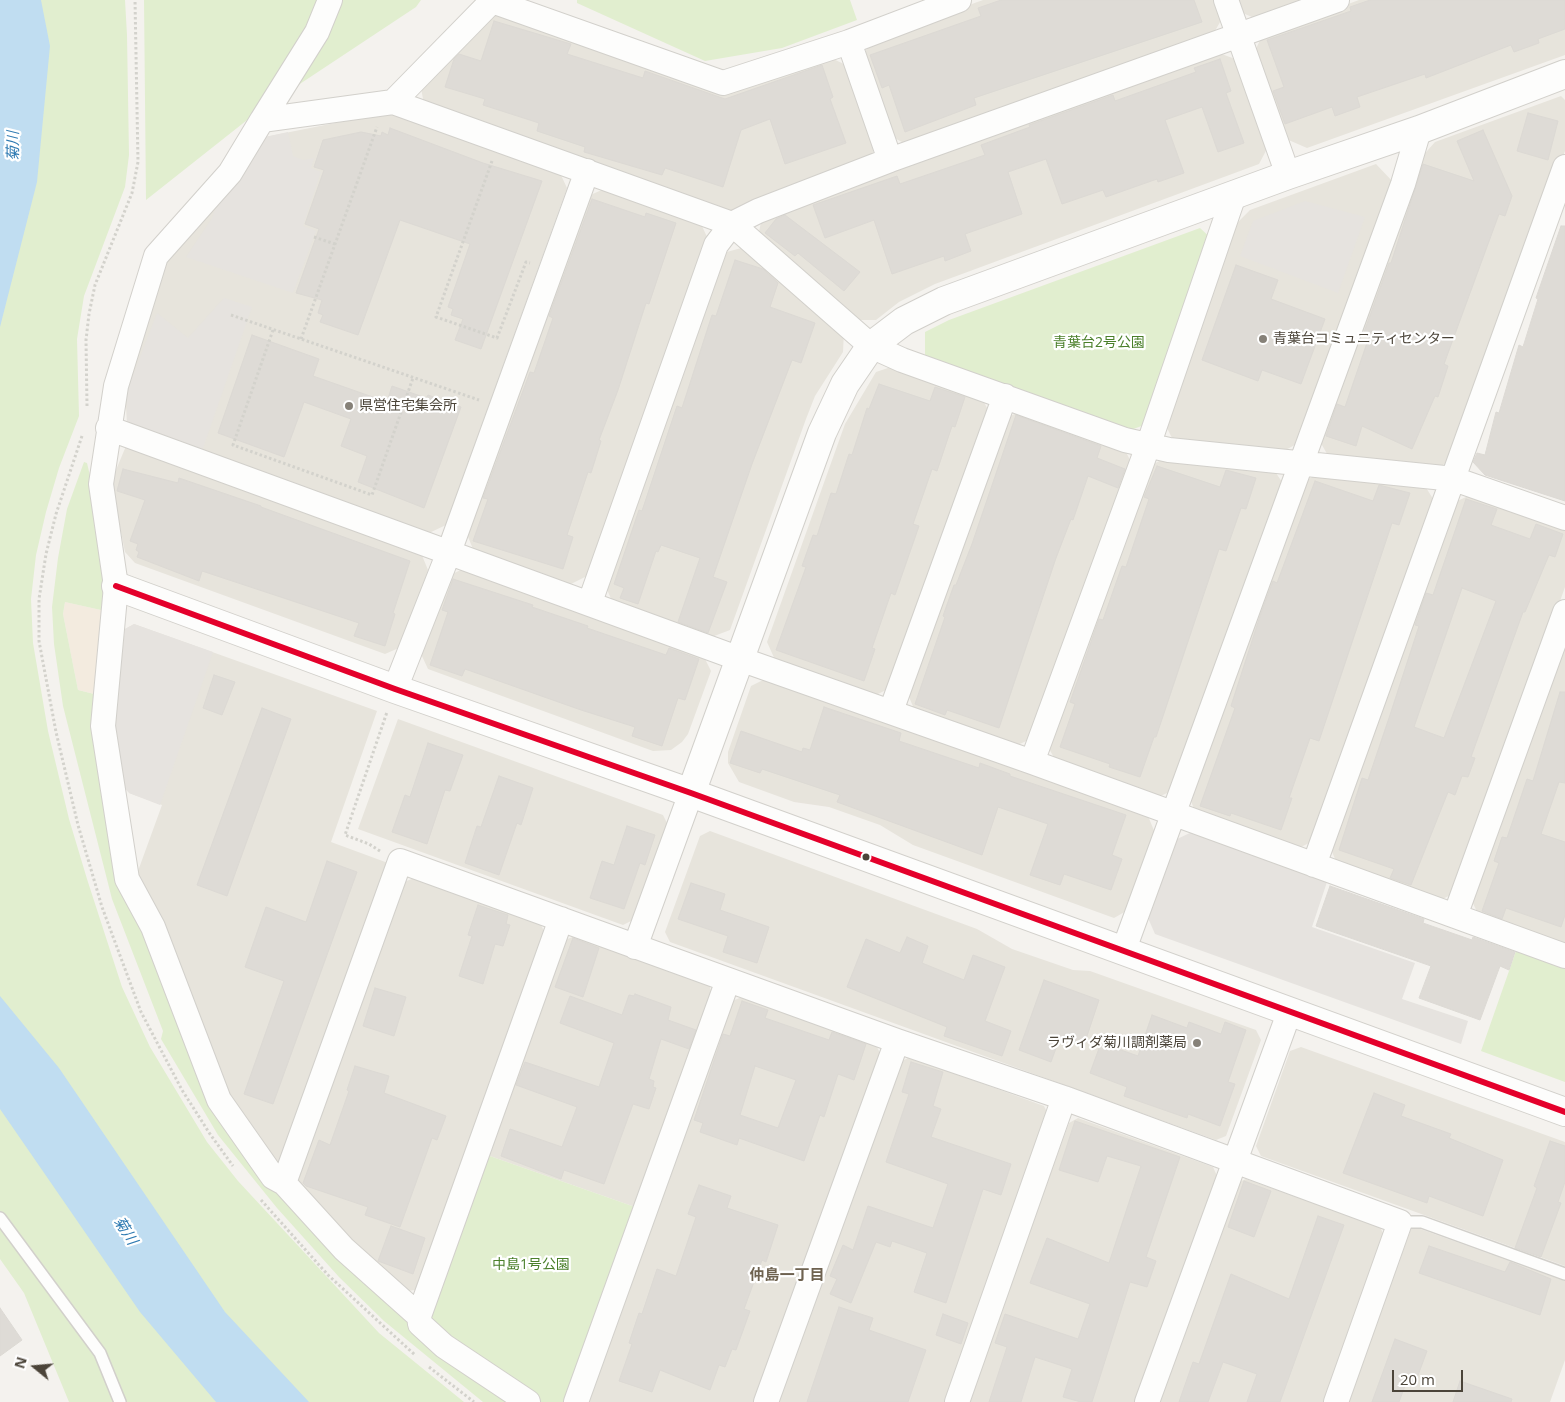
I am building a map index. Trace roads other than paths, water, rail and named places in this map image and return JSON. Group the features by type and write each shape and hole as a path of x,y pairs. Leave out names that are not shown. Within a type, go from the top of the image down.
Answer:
{"street":[{"path":"330,0 317,32 224,181 156,256 116,386 97,428 101,484 116,586 103,726 127,879 153,927 219,1100 273,1177 284,1184 344,1249 419,1316"},
{"path":"386,111 492,1 723,83 849,42 959,0"},
{"path":"1226,0 1288,175"},
{"path":"590,602 716,246 732,224 758,211 890,160 1337,0"},
{"path":"849,42 890,160"},
{"path":"635,947 822,433 845,384 871,346 904,321 944,301 1288,175 1419,130 1565,74"},
{"path":"262,120 386,111 586,171 732,224 871,346 902,360 1124,440 1148,446 1454,479 1565,518"},
{"path":"1124,952 1403,184 1419,130"},
{"path":"1314,865 1565,167"},
{"path":"395,688 449,552 586,171"},
{"path":"1032,762 1148,446 1234,195"},
{"path":"891,711 1005,396"},
{"path":"97,428 590,602 740,659 891,711 1565,956"},
{"path":"116,586 691,793 1288,1013 1565,1112"},
{"path":"1454,916 1565,612"},
{"path":"284,1184 400,862 897,1041 1064,1098 1400,1222 1336,1402"},
{"path":"528,1402 444,1346 420,1324 419,1316 561,920"},
{"path":"576,1402 728,980"},
{"path":"1147,1402 1288,1013"},
{"path":"766,1402 897,1041"},
{"path":"957,1402 1064,1098"}],"lane":[{"path":"0,1218 100,1353 120,1402"},
{"path":"1400,1222 1422,1222 1565,1274"}],"water":[{"name":"菊川","path":"0,0 41,0 50,46 37,182 0,327"},
{"name":"菊川","path":"0,996 59,1068 225,1312 309,1402 216,1402 140,1312 0,1109"}],"place":[{"name":"青葉台コミュニティセンター","path":"1263,339"},
{"name":"県営住宅集会所","path":"349,406"},
{"name":"ラヴィダ菊川調剤薬局","path":"1197,1043"}],"district":[{"name":"仲島一丁目","path":"787,1276"}],"park label":[{"name":"青葉台2号公園","path":"1099,343"},
{"name":"中島1号公園","path":"531,1265"}]}
